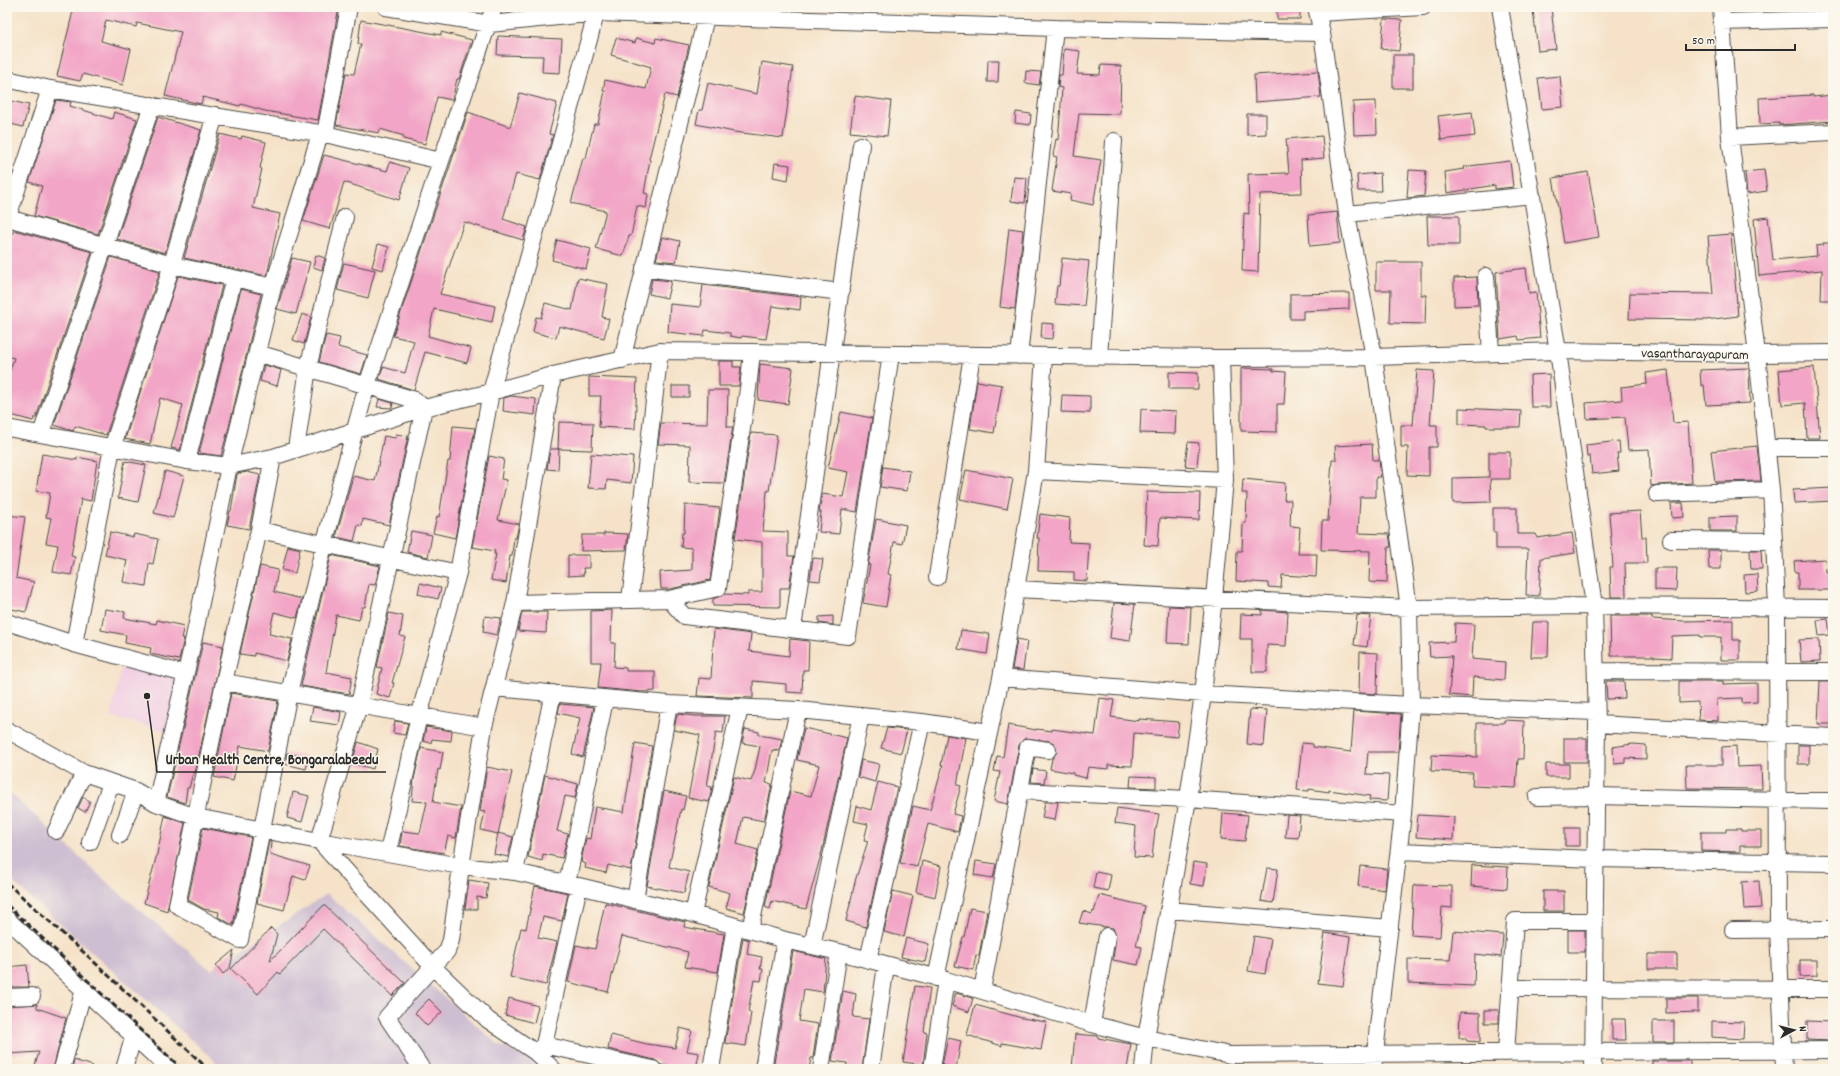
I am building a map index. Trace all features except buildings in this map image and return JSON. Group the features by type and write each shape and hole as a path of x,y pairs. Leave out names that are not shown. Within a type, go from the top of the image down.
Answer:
{"street":[{"path":"156,803 186,674 229,466 256,353 274,287 323,134 349,7"},
{"path":"386,7 490,24 598,10 706,17 1055,28 1322,33"},
{"path":"273,457 259,530 224,682 177,905 240,940 289,693 324,545 355,429 367,385 441,161 490,24 494,7"},
{"path":"1373,1061 1403,814 1411,705 1409,608 1374,357 1347,214 1322,33 1317,10 1415,7"},
{"path":"1500,7 1558,351 1594,606 1597,718 1594,859 1595,989 1593,1069"},
{"path":"388,852 419,716 458,574 491,392 598,10"},
{"path":"1784,1069 1778,928 1777,608 1771,490 1757,354 1730,137 1721,14 1833,19"},
{"path":"622,360 706,17"},
{"path":"1019,356 1055,28"},
{"path":"7,79 50,89 323,134 441,161"},
{"path":"50,89 10,200 7,219 172,265 274,287"},
{"path":"41,434 152,105"},
{"path":"74,644 112,448 172,265 215,115"},
{"path":"1730,137 1833,132"},
{"path":"1099,356 1114,141"},
{"path":"793,629 861,144"},
{"path":"1347,214 1532,195"},
{"path":"296,449 308,368 345,217"},
{"path":"644,268 841,292"},
{"path":"1486,276 1491,353"},
{"path":"187,461 234,278"},
{"path":"630,600 660,351"},
{"name":"vasantharayapuram","path":"8,432 41,434 187,461 229,466 273,457 355,429 424,408 553,375 660,351 1222,358 1374,357 1558,351 1757,354 1833,353"},
{"path":"515,603 670,599 718,588 748,389 752,352"},
{"path":"256,353 415,400 424,408 392,560 359,705 319,841"},
{"path":"670,599 684,616 848,636 890,354"},
{"path":"937,577 972,355"},
{"path":"932,1069 941,979 989,732 1001,678 1036,471 1044,356"},
{"path":"1143,1069 1146,1038 1188,799 1204,694 1225,480 1222,358"},
{"path":"422,1069 387,1017 447,951 451,940 461,866 484,727 515,603 553,375"},
{"path":"1767,448 1833,448"},
{"path":"1036,471 1225,480"},
{"path":"1657,494 1771,490"},
{"path":"259,530 458,574"},
{"path":"1672,540 1774,541"},
{"path":"1015,589 1409,608 1594,606 1833,608"},
{"path":"7,622 74,644 186,674"},
{"path":"1596,671 1833,672"},
{"path":"1001,678 1204,694 1411,705 1597,718 1777,735 1833,737"},
{"path":"224,682 484,727"},
{"path":"494,688 553,693 605,700 798,710 922,722 989,732"},
{"path":"515,872 553,693"},
{"path":"553,1069 540,1048 573,885 605,700"},
{"path":"634,900 669,704"},
{"path":"693,914 740,708"},
{"path":"711,1069 743,928 798,710"},
{"path":"812,946 861,716"},
{"path":"868,960 922,722"},
{"path":"7,730 84,773 136,792 156,803 196,817 319,841 461,866 515,872 573,885 693,914 785,940 839,952 941,979 1092,1024 1146,1038 1230,1055 1373,1061 1506,1053 1784,1049 1833,1050"},
{"path":"982,990 1028,747 1048,750"},
{"path":"56,831 84,773"},
{"path":"90,842 111,783"},
{"path":"1020,791 1188,799 1403,814"},
{"path":"120,835 136,792"},
{"path":"1537,797 1595,796 1833,801"},
{"path":"319,841 432,966 488,1020 540,1048 653,1069"},
{"path":"1399,851 1594,859 1833,863"},
{"path":"1168,910 1390,928"},
{"path":"7,919 169,1069"},
{"path":"1506,1053 1515,921 1594,921"},
{"path":"1733,930 1778,928 1833,929"},
{"path":"1092,1024 1108,936"},
{"path":"763,1069 785,940"},
{"path":"820,1069 839,952"},
{"path":"871,1069 886,965"},
{"path":"1511,988 1833,989"},
{"path":"62,1069 84,989"},
{"path":"7,997 32,996"},
{"path":"124,1069 134,1035"}],"shaded area":[{"path":"123,660 183,675 170,732 111,717"},
{"path":"7,790 110,885 211,970 327,894 499,1045 549,1069 224,1069 7,877"}],"railway":[{"path":"7,883 91,959 208,1069"},
{"path":"7,905 182,1069"}],"place":[{"name":"Urban Health Centre, Bongaralabeedu","path":"147,696"}]}
